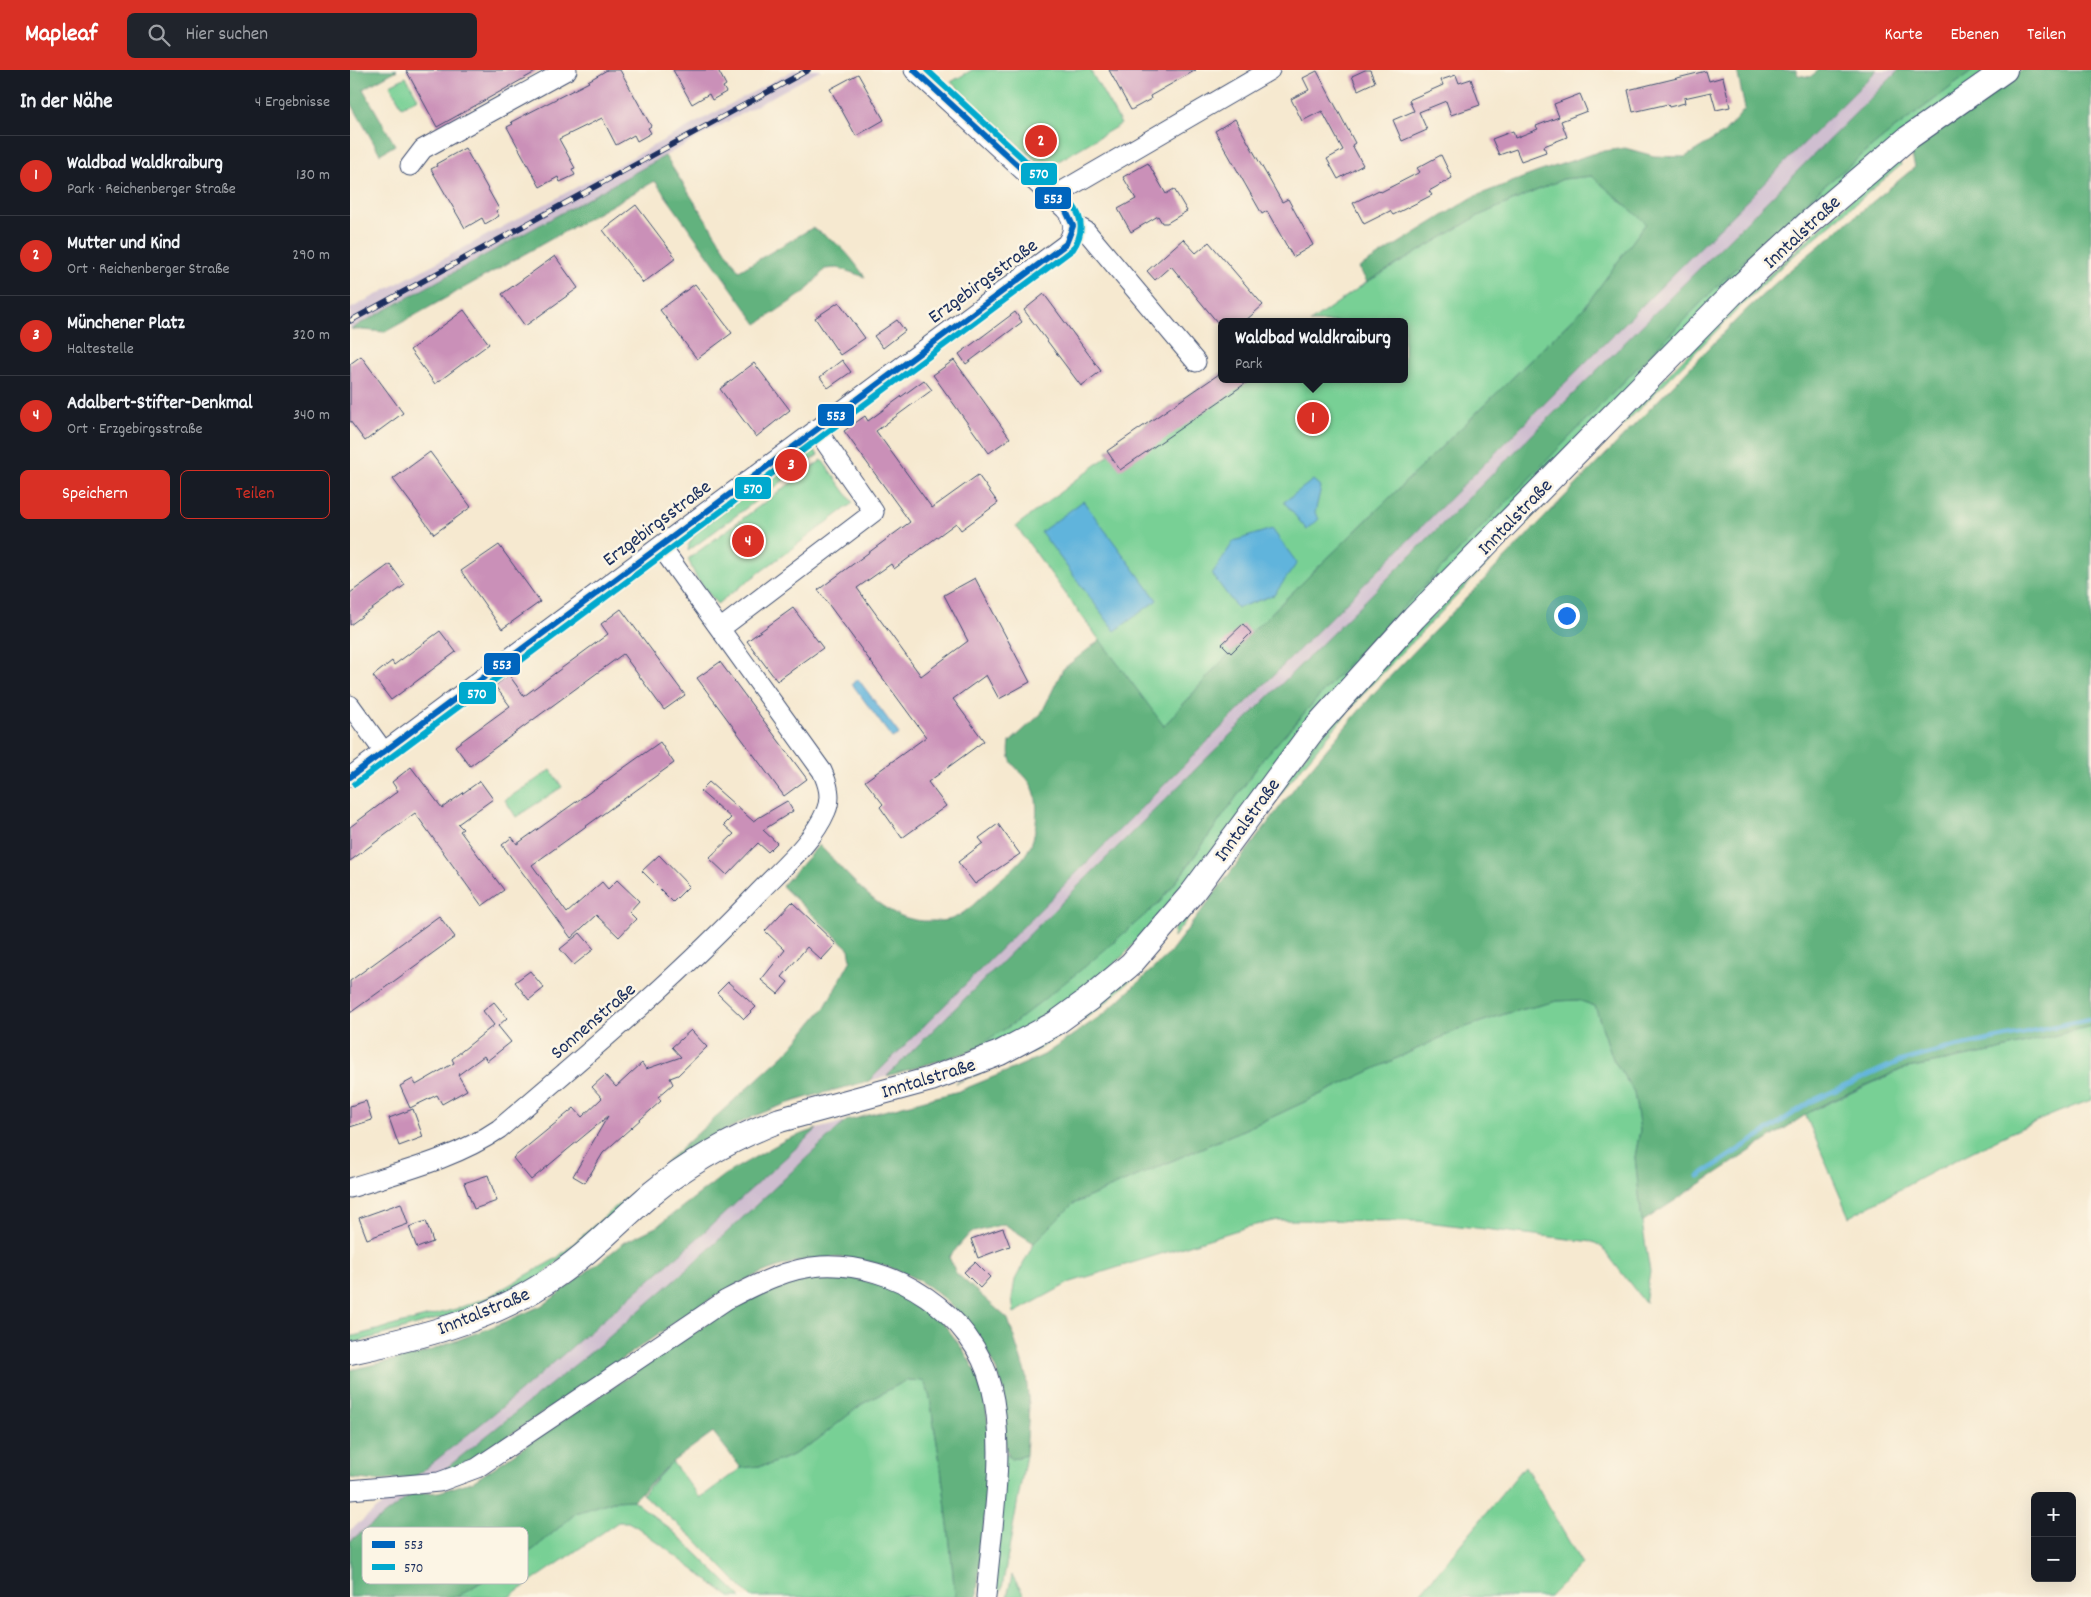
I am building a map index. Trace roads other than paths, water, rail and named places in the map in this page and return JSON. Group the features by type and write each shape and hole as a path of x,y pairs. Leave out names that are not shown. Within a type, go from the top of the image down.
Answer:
{"main road":[{"name":"Inntalstraße","path":"350,1352 417,1335 479,1316 524,1296 565,1270 653,1192 683,1170 728,1143 780,1120 931,1079 967,1067 1000,1053 1056,1023 1089,999 1131,964 1193,892 1313,730 1414,618 1731,295 1799,231 1895,148 2005,70"}],"street":[{"path":"410,166 423,149 567,70"},
{"path":"914,70 1070,214 1073,224 1086,231 1196,362"},
{"path":"1052,196 1270,70"},
{"name":"Erzgebirgsstraße","path":"350,777 661,547 816,429 1062,249 1072,234 1073,224"},
{"path":"661,547 720,629 874,512 816,429"},
{"name":"Sonnenstraße","path":"350,1188 442,1158 485,1139 499,1130 649,1001 690,962 785,865 820,823 826,811 829,796 822,771 720,629"},
{"path":"350,705 384,752"},
{"path":"350,1490 439,1482 455,1478 499,1454 726,1300 778,1276 800,1269 842,1266 895,1280 936,1302 964,1334 987,1371 994,1403 998,1438 986,1597"}],"water":[{"path":"1313,480 1321,487 1315,513 1319,519 1307,530 1284,502"},
{"path":"1083,501 1157,600 1115,631 1041,532"},
{"path":"1272,529 1297,563 1274,595 1237,608 1212,574 1234,541"},
{"path":"858,679 899,734 892,738 852,684"}],"waterway":[{"path":"1699,1176 1812,1101 1898,1062 1946,1049 2091,1019"}],"railway":[{"path":"350,321 808,70"}],"place":[{"name":"Mutter und Kind","path":"1041,141"},
{"name":"Waldbad Waldkraiburg","path":"1313,418"},
{"name":"Münchener Platz","path":"791,465"},
{"name":"Adalbert-Stifter-Denkmal","path":"748,541"}]}
